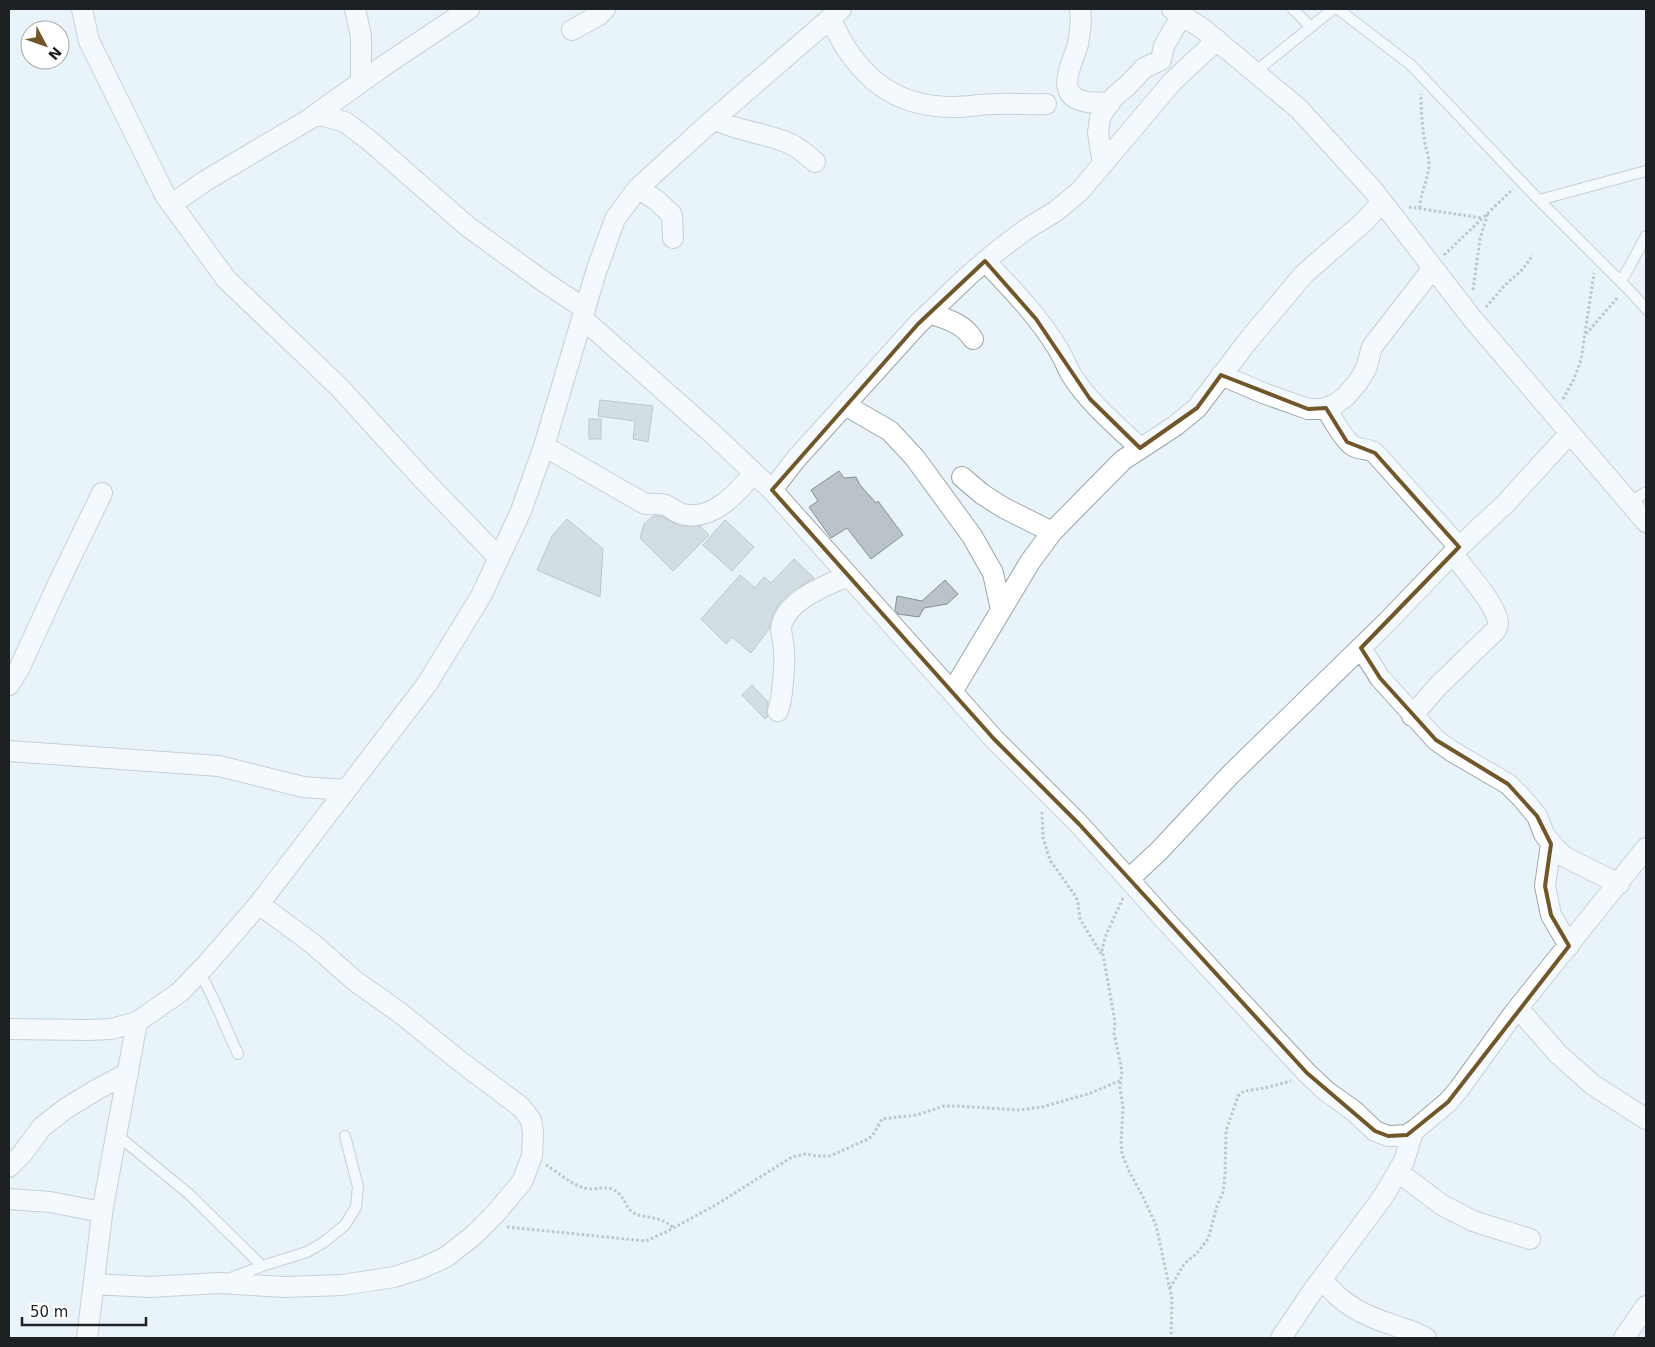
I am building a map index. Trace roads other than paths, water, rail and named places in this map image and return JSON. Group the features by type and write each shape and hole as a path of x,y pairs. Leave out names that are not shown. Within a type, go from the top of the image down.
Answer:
{"street":[{"path":"82,9 88,42 165,195 226,279 340,388 420,476 499,558"},
{"path":"355,9 361,36 361,82"},
{"path":"172,204 205,181 316,114 468,9"},
{"path":"572,30 599,15 605,9"},
{"path":"1080,9 1082,18 1078,45 1069,68 1067,83 1070,93 1085,102 1110,103"},
{"path":"1103,164 1098,133 1100,118 1115,96 1128,86 1144,68 1161,60 1164,46 1177,12 1216,40 1299,108 1383,204 1473,319 1646,522"},
{"path":"9,1029 96,1030 111,1029 137,1022 180,992 259,904 427,684 481,596 521,512 544,446 596,272 615,219 638,188 714,119 836,13 848,51 870,78 883,88 904,98 928,106 1046,104"},
{"path":"772,490 796,459 929,313 985,261 1025,230 1056,211 1080,191 1173,81 1216,40"},
{"path":"316,114 345,122 370,140 467,226 544,281 583,313 772,490 994,739 1079,824 1307,1073 1326,1091 1354,1111 1375,1131 1392,1136 1407,1135 1448,1102 1518,1008 1646,848"},
{"path":"714,119 740,130 787,142 800,149 815,162"},
{"path":"638,188 656,200 672,215 673,238"},
{"path":"952,692 1030,562 1052,532 1123,460 1175,426 1197,408 1220,375 1304,274 1383,204"},
{"path":"985,261 1013,290 1036,319 1058,349 1072,376 1090,399 1140,448"},
{"path":"1220,375 1308,409 1326,408 1334,405 1346,396 1358,382 1366,369 1372,347 1432,267"},
{"path":"929,313 957,324 965,329 973,339"},
{"path":"845,405 890,431 915,458 972,536 993,574 1001,610"},
{"path":"1326,408 1348,442 1356,448 1370,450 1375,453 1456,551 1494,611 1498,622 1496,630 1438,686 1412,716"},
{"path":"1131,881 1230,775 1506,503 1570,433"},
{"path":"544,446 645,504 663,504 683,514 705,514 721,505 738,492 754,473"},
{"path":"962,477 982,494 1004,508 1052,532"},
{"path":"9,685 19,669 102,493"},
{"path":"778,711 783,699 784,651 781,629 784,617 794,606 814,592 848,576"},
{"path":"1361,648 1380,678 1412,716 1436,740 1508,784 1537,816 1544,834 1554,848 1565,857 1618,884"},
{"path":"9,751 219,766 303,787 346,790"},
{"path":"1551,844 1546,886 1551,915 1569,946"},
{"path":"94,1284 150,1287 218,1283 285,1287 342,1285 394,1277 422,1268 446,1257 474,1236 522,1182 532,1156 533,1132 531,1120 520,1107 399,1012 355,981 313,944 259,904"},
{"path":"1518,1008 1558,1054 1593,1085 1646,1119"},
{"path":"87,1338 102,1212 137,1022"},
{"path":"9,1167 22,1154 42,1127 65,1108 128,1074"},
{"path":"1281,1338 1322,1279 1384,1197 1404,1160 1413,1132"},
{"path":"1385,1135 1398,1170 1442,1205 1474,1220 1530,1239"},
{"path":"9,1199 50,1202 102,1212"},
{"path":"1322,1279 1332,1292 1349,1306 1363,1314 1426,1338"},
{"path":"1624,1338 1646,1306"}],"lane":[{"path":"1294,9 1311,27"},
{"path":"1255,72 1333,9"},
{"path":"1338,9 1411,65 1646,309"},
{"path":"1539,200 1646,171"},
{"path":"1624,284 1646,236"},
{"path":"1629,503 1646,492"},
{"path":"199,972 209,989 238,1054"},
{"path":"117,1134 189,1194 262,1266"},
{"path":"218,1283 262,1266 307,1252 346,1225 356,1207 358,1187 345,1136"}]}
